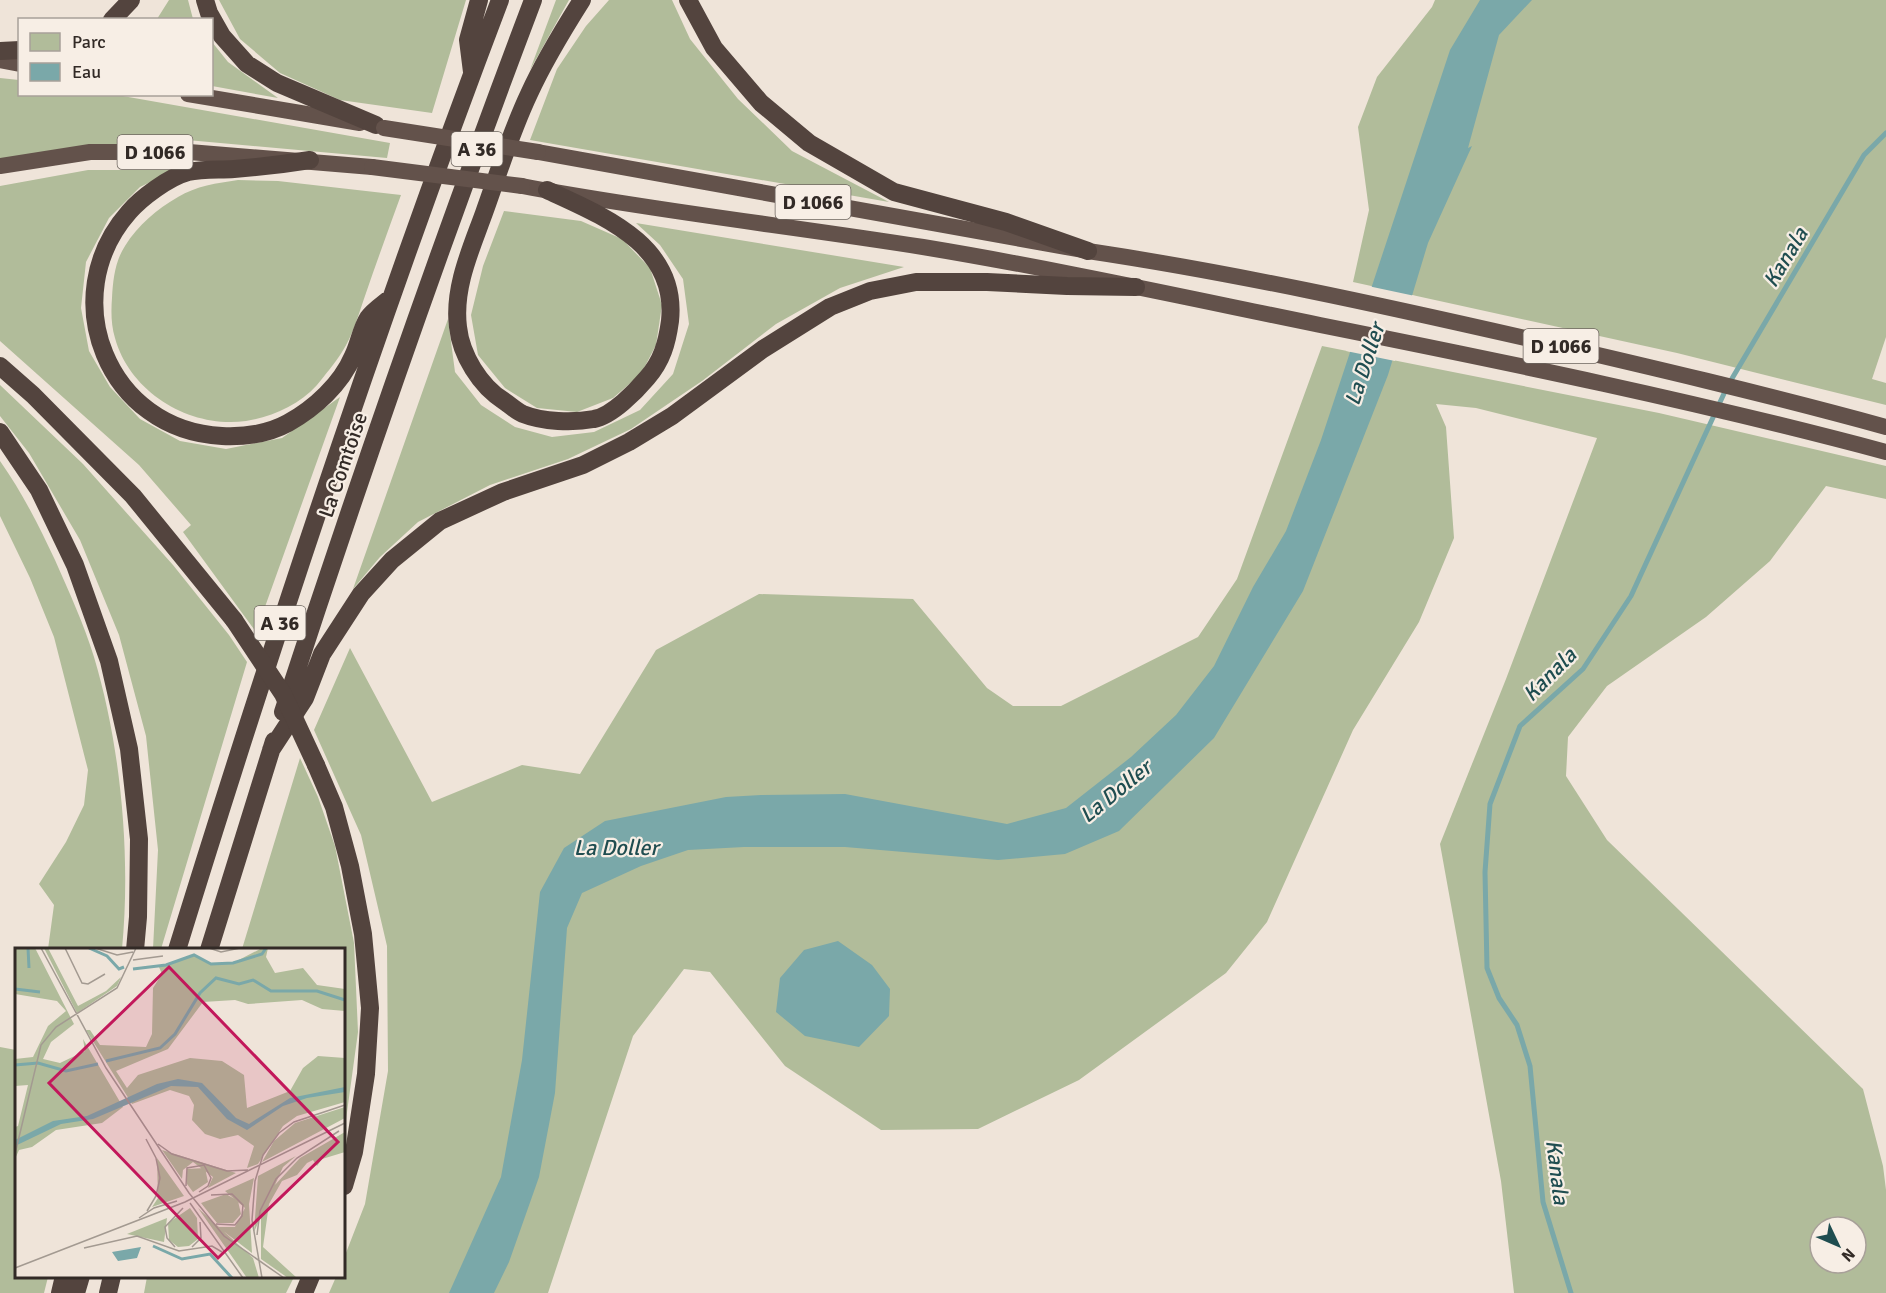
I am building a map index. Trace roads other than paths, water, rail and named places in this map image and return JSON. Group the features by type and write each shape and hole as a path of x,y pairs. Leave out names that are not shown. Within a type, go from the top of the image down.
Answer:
{"highway":[{"path":"114,18 131,0"},
{"path":"205,0 212,18"},
{"path":"472,74 468,40 479,0"},
{"name":"La Comtoise","path":"178,948 292,585 390,298 500,0"},
{"name":"La Comtoise","path":"210,948 324,589 424,299 533,0"},
{"path":"547,190 607,217 639,240 658,264 667,284 670,313 668,340 658,365 630,398 597,419 555,421 522,414 490,392 466,357 458,327 458,293 476,235 520,116 528,95 557,39 582,0"},
{"path":"688,0 714,48 761,103 809,143 894,192 1006,222 1088,251"},
{"path":"213,20 222,36 247,64 277,83 380,126"},
{"path":"0,51 18,50"},
{"path":"0,60 18,64"},
{"name":"D 1066","path":"200,96 538,152 1088,251 1167,263 1445,320 1678,373 1782,398 1886,427"},
{"name":"D 1066","path":"0,166 90,152 189,152 310,160 522,186 926,248 1136,287 1435,347 1666,397 1886,452"},
{"path":"310,160 272,166 188,172 159,187 136,204 120,222 107,244 97,269 94,316 98,339 108,363 123,385 141,404 163,419 187,430 212,436 237,437 262,433 293,420 325,395 341,377 353,357 369,317 390,298"},
{"path":"271,750 305,698 322,654 361,594 393,560 440,521 503,492 583,465 629,442 672,416 763,349 830,307 870,291 916,282 1136,287"},
{"path":"0,366 33,395 133,496 234,620 283,694 334,807 350,866 363,934 370,1008 366,1074 354,1152 345,1183"},
{"path":"0,432 39,490 70,554 109,661 129,749 139,839 135,948"},
{"path":"60,1293 64,1278"},
{"path":"76,1293 80,1278"},
{"path":"108,1293 112,1278"},
{"path":"304,1293 310,1278"}],"water":[{"name":"La Doller","path":"1480,0 1532,0 1499,35 1468,148 1472,146 1428,243 1388,375 1303,591 1214,738 1119,831 1065,854 998,860 845,847 744,847 688,850 641,866 582,893 567,928 555,1093 539,1177 509,1262 494,1293 449,1293 501,1177 522,1060 540,892 564,848 605,821 726,797 761,795 845,794 1007,824 1066,808 1131,757 1176,715 1214,666 1253,587 1286,531 1321,440 1450,50"},
{"path":"838,941 872,965 890,989 889,1016 859,1047 805,1036 776,1012 780,978 804,950"}],"waterway":[{"name":"Kanala","path":"1571,1293 1543,1202 1530,1066 1517,1025 1499,998 1487,968 1485,872 1490,804 1520,726 1583,669 1631,596 1727,387 1864,155 1886,133"}]}
